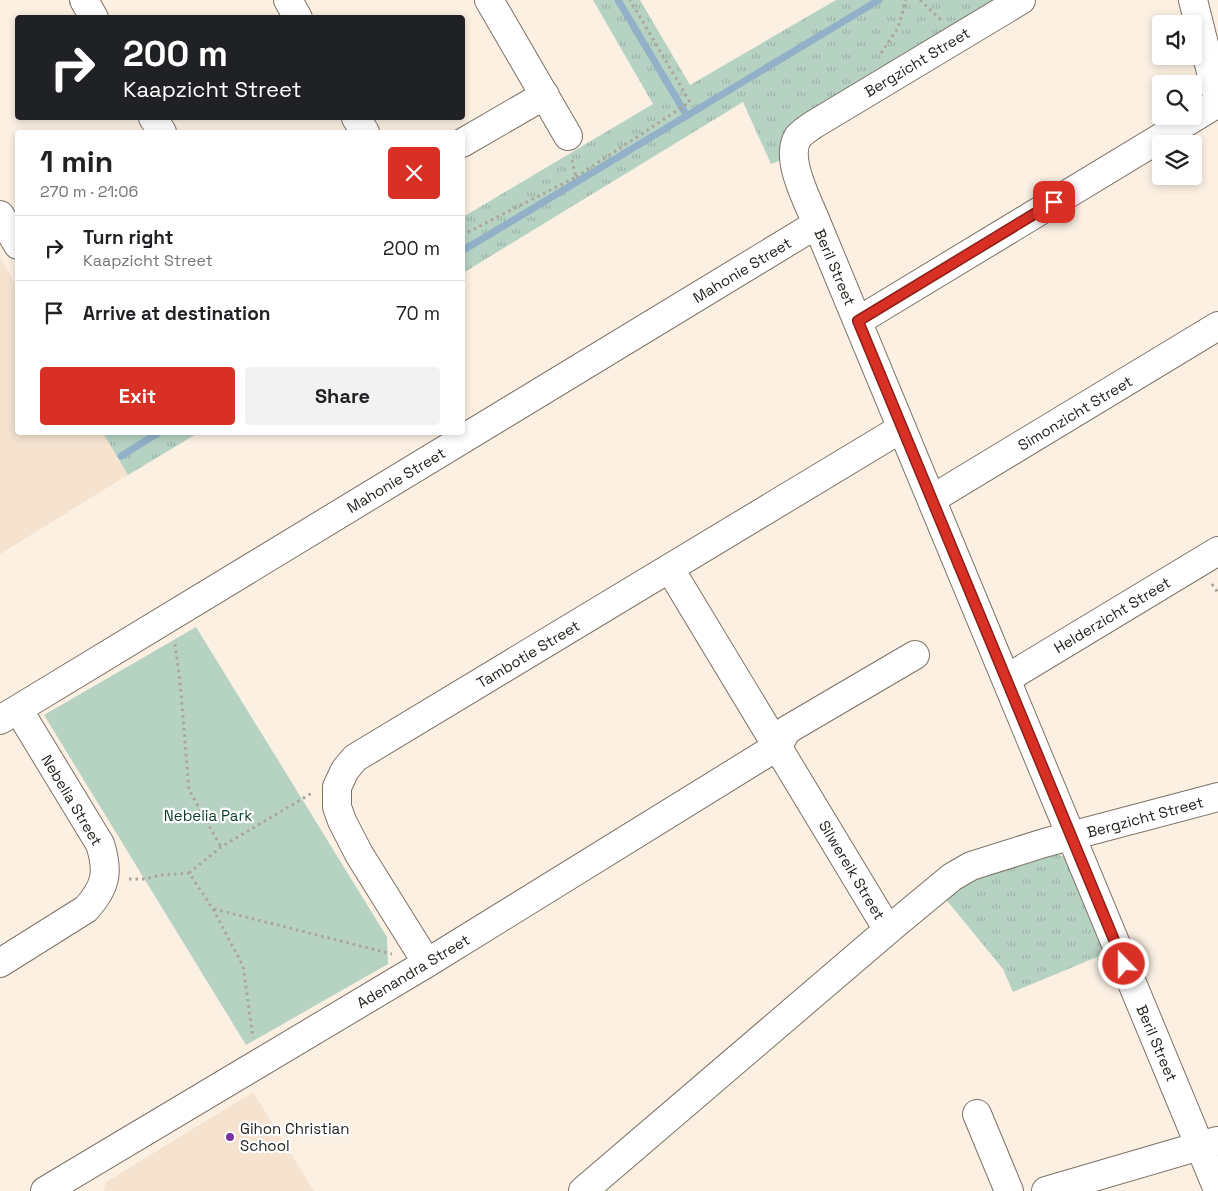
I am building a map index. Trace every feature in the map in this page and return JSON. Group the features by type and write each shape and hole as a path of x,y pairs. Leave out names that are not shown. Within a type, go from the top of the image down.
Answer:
{"street":[{"path":"84,0 92,15"},
{"path":"288,0 296,15"},
{"path":"489,0 568,136"},
{"name":"Bergzicht Street","path":"814,125 1020,0"},
{"path":"858,321 1218,101 1193,0"},
{"path":"465,141 544,95"},
{"name":"Beril Street","path":"814,125 798,137 793,154 797,174 1072,837 1209,1143 1218,1190"},
{"path":"0,215 15,240"},
{"name":"Mahonie Street","path":"9,715 818,224"},
{"name":"Simonzicht Street","path":"932,499 1218,326"},
{"name":"Tambotie Street","path":"337,787 344,770 355,758 902,428"},
{"name":"Helderzicht Street","path":"1006,679 1218,550"},
{"name":"Silwereik Street","path":"583,1191 888,930 670,569"},
{"path":"778,746 787,730 915,655"},
{"name":"Nebelia Street","path":"9,715 100,844 105,861 105,879"},
{"name":"Adenandra Street","path":"59,1188 251,1068 778,746"},
{"path":"337,787 337,807 342,821 359,854 427,962"},
{"name":"Bergzicht Street","path":"888,930 952,877 971,866 1044,843 1218,797"},
{"path":"0,964 86,909 96,898 105,879"},
{"path":"977,1114 1009,1191"},
{"path":"1046,1191 1209,1143"}],"path":[{"path":"465,233 576,177 690,102 630,0"},
{"path":"877,60 898,28 906,0"},
{"path":"568,136 576,177"},
{"path":"165,620 175,642 189,790 221,847"},
{"path":"105,879 145,879 189,872 221,847 315,792 337,787"},
{"path":"189,872 213,908 243,966 254,1040 251,1068"},
{"path":"213,908 427,962"}],"shaded area":[{"path":"0,257 15,283 15,435 104,435 128,475 0,554"},
{"name":"Gihon Christian School","path":"253,1092 314,1191 103,1191 106,1182"}],"green space":[{"path":"593,0 640,0 690,85 836,0 1000,0 781,160 771,164 743,102 465,272 465,216 653,104"},
{"path":"104,435 195,435 128,475"},
{"name":"Nebelia Park","path":"196,627 387,937 388,964 246,1045 44,715"},
{"path":"1056,854 1071,859 1109,952 1013,992 1003,969 944,897 974,873"}],"waterway":[{"path":"618,0 687,116"},
{"path":"465,249 879,0"},
{"path":"121,456 155,435"}],"place":[{"name":"Gihon Christian School","path":"230,1137"}],"route":[{"path":"1054,202 858,321 1124,964"}]}
